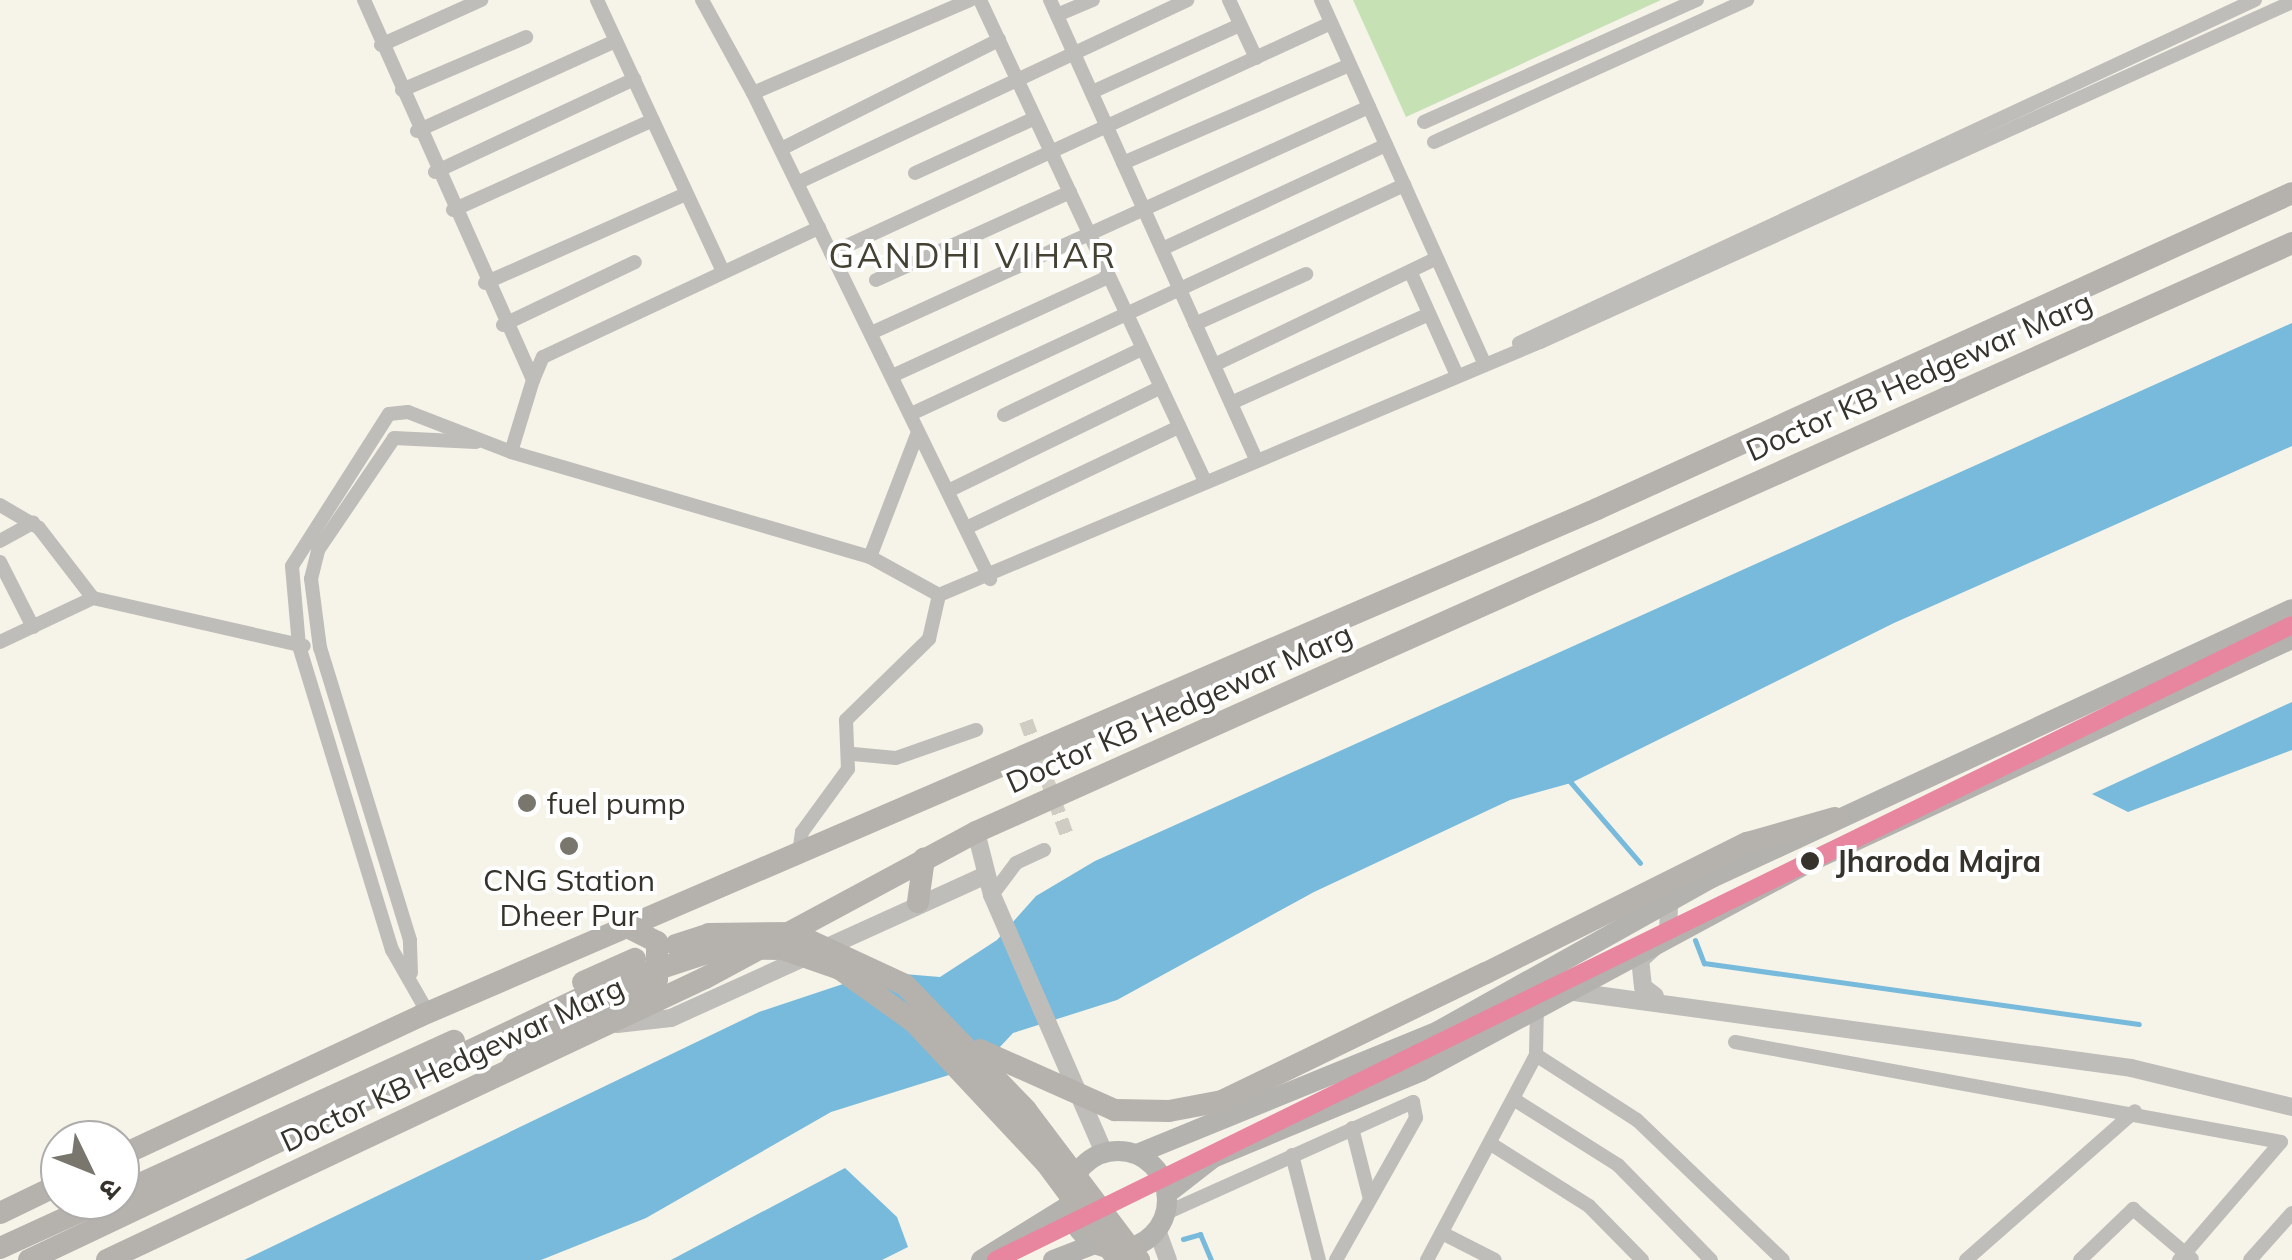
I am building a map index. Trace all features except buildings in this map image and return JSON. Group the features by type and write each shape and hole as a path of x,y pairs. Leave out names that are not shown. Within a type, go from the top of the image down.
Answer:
{"highway":[{"name":"Doctor KB Hedgewar Marg","path":"140,1147 428,1013 799,856 2292,193"},
{"name":"Doctor KB Hedgewar Marg","path":"107,1260 604,1026 976,832 2292,243"},
{"path":"968,1044 1115,1110 1169,1111 1222,1101 1747,844 1836,818"},
{"path":"918,902 924,858"},
{"path":"506,1072 539,1036 657,979 657,942 630,928"},
{"path":"140,1184 635,959 709,934 793,933 834,946 905,985 968,1044 1104,1204 1138,1260"},
{"path":"0,1248 41,1246 606,986 691,954 752,947 813,956 890,1000 1046,1163 1107,1253"},
{"path":"0,1213 40,1194"},
{"path":"41,1246 78,1220"}],"main road":[{"path":"981,1260 1068,1206 1078,1170 1104,1153 1137,1154 1438,1032 1669,902 1836,818 2292,609"},
{"path":"1053,1260 1124,1250 1213,1158 1422,1071 1561,990 1668,935 2292,639"},
{"path":"1137,1154 1164,1212"},
{"path":"1068,1206 1107,1253"}],"street":[{"path":"364,0 503,325 533,380"},
{"path":"381,45 481,0"},
{"path":"597,0 723,271"},
{"path":"702,0 753,92 990,579"},
{"path":"753,92 970,0"},
{"path":"980,0 1204,479"},
{"path":"1050,0 1255,456"},
{"path":"1057,15 1093,0"},
{"path":"797,183 1016,76 1188,0"},
{"path":"1229,0 1256,58"},
{"path":"1321,0 1482,359"},
{"path":"1424,122 1696,0"},
{"path":"1434,142 1746,0"},
{"path":"1518,344 2255,0"},
{"path":"428,1013 411,973 392,950 299,646 292,566 378,424 408,412 476,442 870,557 940,595 990,579 1255,456 2292,2"},
{"path":"831,253 1331,23"},
{"path":"1092,92 1240,26"},
{"path":"402,90 526,36"},
{"path":"781,150 999,40"},
{"path":"417,131 615,41"},
{"path":"1124,163 1350,65"},
{"path":"435,172 634,79"},
{"path":"871,333 1087,228 1369,107"},
{"path":"915,173 1035,118"},
{"path":"453,210 653,120"},
{"path":"1162,249 1386,145"},
{"path":"910,414 1404,184"},
{"path":"876,280 1070,192"},
{"path":"485,283 686,194"},
{"path":"511,452 543,357 819,228"},
{"path":"1214,365 1411,274 1437,258"},
{"path":"503,325 634,262"},
{"path":"1195,324 1306,274"},
{"path":"1411,274 1456,371"},
{"path":"892,376 1108,277"},
{"path":"1231,403 1429,314"},
{"path":"1004,415 1142,349"},
{"path":"948,490 1161,387"},
{"path":"966,528 1180,427"},
{"path":"870,557 918,432"},
{"path":"411,973 410,940 320,648 311,579 318,550 386,445 401,436 476,442"},
{"path":"0,505 34,523 93,598 320,648"},
{"path":"0,541 34,523"},
{"path":"0,562 6,588 33,627"},
{"path":"799,856 802,832 853,754 846,720 929,638 940,595"},
{"path":"0,642 93,598"},
{"path":"853,754 896,758 976,730"},
{"path":"976,832 992,895 1104,1153"},
{"path":"992,895 1016,863 1044,850"},
{"path":"604,1026 671,1018 918,902 986,875"},
{"path":"1655,996 1643,987 1640,960 1668,935 1669,902"},
{"path":"1561,990 1655,996 2131,1068 2292,1106"},
{"path":"1427,1260 1492,1144 1536,1054 1537,1004"},
{"path":"1735,1042 2287,1137 2186,1258 2133,1208 2080,1260"},
{"path":"1536,1054 1637,1120 1777,1258"},
{"path":"1515,1100 1618,1165 1711,1260"},
{"path":"1168,1260 1164,1212 1352,1128 1416,1106 1336,1260"},
{"path":"1966,1260 2135,1110"},
{"path":"1352,1128 1370,1199"},
{"path":"1492,1144 1589,1206 1642,1260"},
{"path":"1292,1155 1318,1260"},
{"path":"2250,1260 2292,1213"},
{"path":"1442,1233 1495,1260"}],"green space":[{"path":"1353,0 1661,0 1406,117"}],"water":[{"path":"2292,323 2292,446 1894,623 1571,783 1510,800 1314,892 1117,1000 1013,1033 984,1064 831,1112 646,1218 541,1260 244,1260 759,1012 879,972 940,977 997,940 1036,896 1095,861"},
{"path":"2292,702 2292,750 2128,812 2092,794"},
{"path":"845,1168 897,1217 908,1247 882,1260 671,1260"}],"waterway":[{"path":"1567,778 1640,863"},
{"path":"1695,940 1704,963 2139,1024"},
{"path":"1183,1239 1200,1234 1211,1260"}],"tunnel":[{"path":"1026,721 1068,838"}],"transit line":[{"path":"996,1260 2292,625"}],"place":[{"name":"fuel pump","path":"527,803"},
{"name":"CNG Station Dheer Pur","path":"569,846"},
{"name":"Jharoda Majra","path":"1810,861"}],"district":[{"name":"GANDHI VIHAR","path":"973,255"}]}
